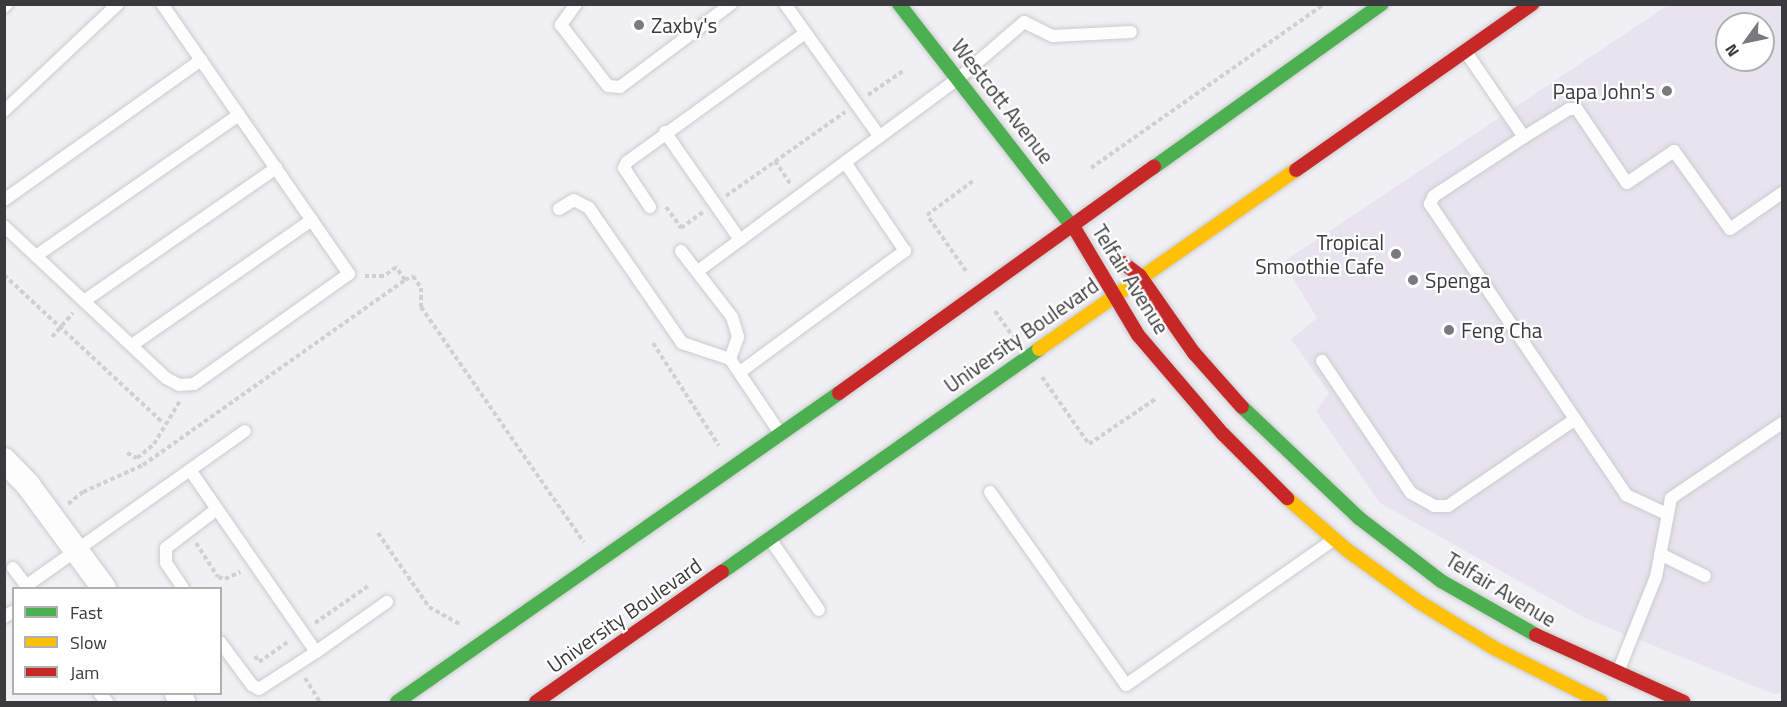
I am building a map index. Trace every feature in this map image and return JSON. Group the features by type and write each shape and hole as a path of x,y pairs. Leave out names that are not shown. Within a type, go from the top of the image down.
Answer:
{"main road":[{"name":"Westcott Avenue","path":"899,4 1073,225"},
{"path":"397,702 781,434 1382,4"},
{"path":"1488,35 1511,4"},
{"name":"University Boulevard","path":"536,702 1140,276 1532,4"},
{"name":"Telfair Avenue","path":"1073,225 1140,276 1194,353 1254,420 1359,518 1441,581 1499,615 1617,675 1684,702"},
{"name":"Telfair Avenue","path":"1073,225 1138,335 1223,434 1277,489 1334,539 1456,625 1600,702"}],"street":[{"path":"4,460 28,485 103,587"},
{"path":"1609,702 1617,675"}],"lane":[{"path":"4,111 118,4"},
{"path":"4,226 166,378 187,385 194,384 349,274 162,4"},
{"path":"576,4 561,24 608,86 620,87 731,4"},
{"path":"785,4 880,136"},
{"path":"698,271 959,78 1024,22 1053,36 1131,32"},
{"path":"648,205 624,168 642,149 806,33"},
{"path":"1466,51 1524,137"},
{"path":"4,200 201,60"},
{"path":"1667,514 1626,495 1430,204 1434,196 1569,109 1577,109 1627,183 1674,151 1730,229 1782,193"},
{"path":"36,256 239,115"},
{"path":"665,132 740,240"},
{"path":"740,372 905,251 845,162"},
{"path":"84,301 276,168"},
{"path":"560,209 574,200 589,208 682,343 730,359 781,434"},
{"path":"132,345 312,220"},
{"path":"681,251 732,317 738,337 730,359"},
{"path":"1322,361 1411,493 1434,506 1448,506 1574,420"},
{"path":"1617,675 1656,577 1671,498 1782,423"},
{"path":"13,568 27,587 245,431"},
{"path":"190,470 316,652"},
{"path":"990,492 1126,686 1334,539"},
{"path":"182,587 165,555 170,541 217,509"},
{"path":"770,539 819,610"},
{"path":"1660,554 1705,576"},
{"path":"222,645 252,685 259,689 273,683 387,602"}],"path":[{"path":"1091,168 1324,4"},
{"path":"648,205 657,196 681,228 903,71"},
{"path":"775,161 799,196"},
{"path":"973,181 927,214 1089,444 1162,394"},
{"path":"349,274 384,276 396,267 405,280"},
{"path":"4,275 164,423"},
{"path":"68,504 83,492 143,465 413,276 421,288 421,307 584,543"},
{"path":"52,337 84,301"},
{"path":"653,343 720,447"},
{"path":"137,458 156,441 164,423 178,407 187,385"},
{"path":"127,453 137,458 143,465"},
{"path":"187,530 218,577 225,579 239,570 245,579"},
{"path":"378,532 429,608 463,628"},
{"path":"282,633 288,642"}],"shaded area":[{"path":"1668,5 1782,5 1782,692 1774,694 1585,618 1380,503 1316,411 1329,393 1291,339 1317,318 1283,262"}],"traffic: fast":[{"path":"899,4 1076,231"},
{"path":"1154,167 1382,4"},
{"path":"722,572 1039,349"},
{"path":"397,702 839,393"},
{"path":"1242,407 1359,518 1441,581 1536,635"}],"traffic: slow":[{"path":"1039,349 1296,170"},
{"path":"1287,498 1347,550 1419,602 1494,648 1601,702"}],"traffic: jam":[{"path":"1296,170 1532,4"},
{"path":"839,393 1154,167"},
{"path":"1076,231 1138,335 1223,434 1287,498"},
{"path":"1123,263 1140,276 1194,353 1242,407"},
{"path":"536,702 722,572"},
{"path":"1536,635 1684,702"}],"place":[{"name":"Zaxby's","path":"639,25"},
{"name":"Papa John's","path":"1667,91"},
{"name":"Tropical Smoothie Cafe","path":"1396,254"},
{"name":"Spenga","path":"1413,280"},
{"name":"Feng Cha","path":"1449,330"}]}
